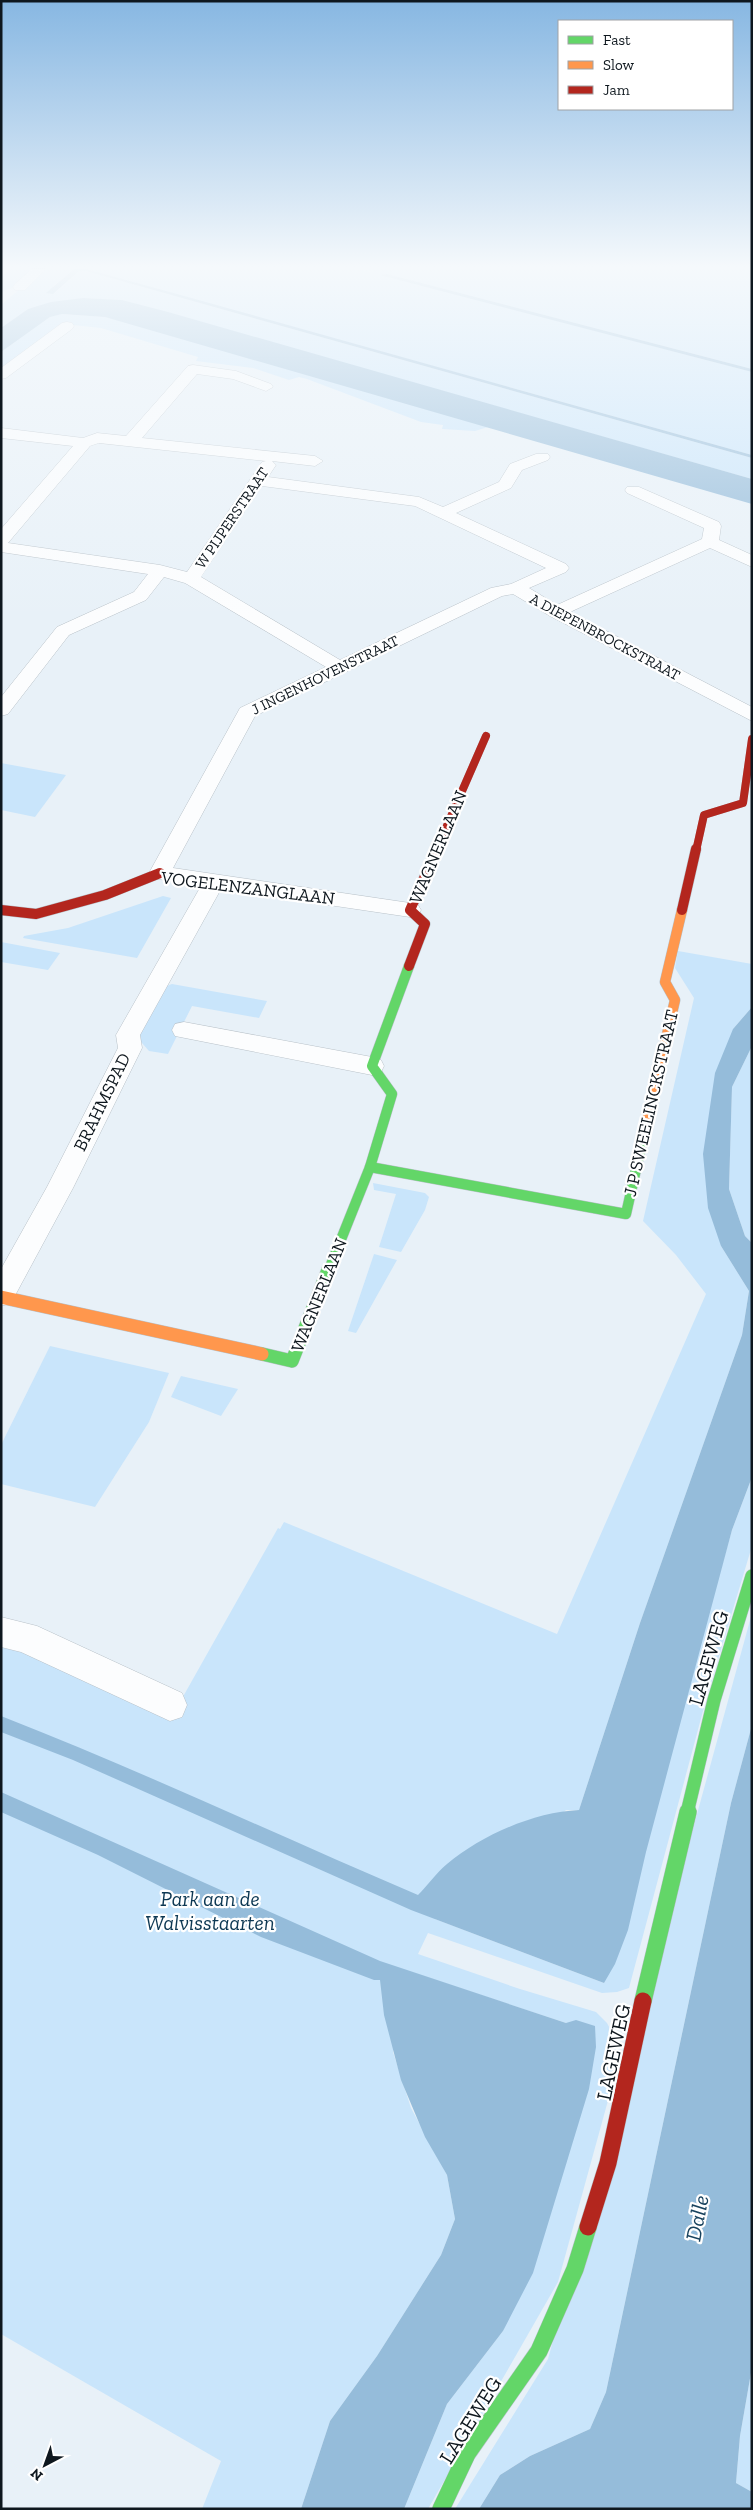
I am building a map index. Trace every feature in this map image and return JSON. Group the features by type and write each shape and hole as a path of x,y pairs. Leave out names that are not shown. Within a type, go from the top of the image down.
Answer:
{"street":[{"path":"130,442 179,386"},
{"path":"1,433 84,443 97,438 316,461"},
{"path":"1,540 84,443"},
{"name":"W PIJPERSTRAAT","path":"191,579 259,481 272,457"},
{"path":"445,512 505,485 516,468 542,457"},
{"name":"A DIEPENBROCKSTRAAT","path":"259,481 419,502 445,512 560,568 516,588"},
{"path":"633,490 713,526 710,542"},
{"path":"556,612 710,542 752,562"},
{"path":"1,547 160,570 191,579 339,667"},
{"path":"1,710 63,631 140,596 160,570"},
{"name":"A DIEPENBROCKSTRAAT","path":"516,588 556,612 752,716"},
{"name":"J INGENHOVENSTRAAT","path":"160,873 247,712 497,592 516,588"},
{"name":"WAGNERLAAN","path":"1,1296 292,1361 370,1167 392,1094 372,1066 425,924 410,910 486,736"},
{"name":"J P SWEELINCKSTRAAT","path":"370,1167 626,1214 675,1000 665,982 704,814 743,803 752,739"},
{"name":"VOGELENZANGLAAN","path":"1,910 36,914 105,895 160,873 410,910"},
{"name":"BRAHMSPAD","path":"1,1296 60,1188 130,1048 128,1035 214,882"},
{"path":"184,1030 372,1066"},
{"name":"LAGEWEG","path":"441,2509 467,2454 538,2351 575,2269 608,2163 639,2018 714,1700 752,1576"},
{"path":"1,1632 25,1637 170,1705"}],"green space":[{"path":"326,386 349,386 488,427 475,431 442,429 443,425 421,422"},
{"path":"425,386 496,386 752,458 752,479"},
{"path":"505,386 752,386 752,455"},
{"path":"1,763 66,775 35,817 1,810"},
{"path":"163,896 171,898 137,958 23,938 24,936 68,928"},
{"path":"1,942 60,953 48,970 1,962"},
{"name":"Park aan de Walvisstaarten","path":"678,951 752,964 752,1007 733,1029 721,1246 749,1291 742,1335 640,1623 579,1810 566,1810 435,1919 604,1983 732,1530 752,1477 752,1546 707,1696 629,1988 617,1992 602,1993 428,1933 418,1954 520,1989 596,2012 607,2023 616,2040 620,2057 558,2282 428,2509 404,2509 447,2404 503,2331 572,2023 566,2023 411,1972 393,2052 411,2108 447,2175 455,2219 441,2255 377,2356 330,2421 301,2509 202,2509 221,2461 1,2334 1,1641 180,1702 278,1528 280,1529 284,1522 557,1634 706,1294 676,1255 643,1221 694,998 675,968"},
{"path":"172,984 267,1001 259,1018 192,1006 168,1054 149,1051 135,1035 161,988"},
{"path":"752,1046 752,1243 745,1236 729,1189 732,1087"},
{"path":"373,1183 425,1193 429,1197 425,1210 401,1252 379,1247 396,1194 374,1190"},
{"path":"374,1254 397,1260 356,1333 348,1331"},
{"path":"50,1346 169,1373 149,1422 95,1507 1,1484 1,1445"},
{"path":"181,1376 238,1389 221,1416 171,1397"},
{"path":"752,1613 752,1725 731,1803 606,2392 590,2429 530,2456 500,2475 479,2509 455,2509 548,2359"},
{"path":"752,2367 752,2492 736,2483 740,2436"}],"water":[{"path":"344,386 427,386 752,479 752,504"},
{"path":"496,386 506,386 752,455 752,458"},
{"path":"752,1007 752,1046 732,1087 729,1189 745,1236 752,1243 752,1477 732,1530 646,1852 628,1930 615,1964 604,1983 411,1910 73,1760 1,1732 1,1716 158,1781 418,1895 447,1864 461,1853 492,1835 544,1815 579,1810 640,1623 742,1335 749,1291 721,1246 708,1208 703,1154 715,1073 733,1029"},
{"name":"Dalle","path":"752,1725 752,2367 740,2436 736,2483 752,2492 752,2509 479,2509 500,2475 530,2456 590,2429 606,2392 731,1803"},
{"path":"1,1792 380,1961 566,2023 576,2020 595,2026 596,2047 589,2089 533,2273 503,2331 447,2404 404,2509 301,2509 330,2421 377,2356 441,2255 455,2219 447,2175 425,2137 401,2080 384,2015 380,1980 374,1980 261,1937 98,1855 1,1812"}],"traffic: fast":[{"path":"262,1354 292,1361 370,1167 392,1094 372,1066 409,966"},
{"path":"370,1167 626,1214 646,1125"},
{"path":"643,2001 714,1700 752,1576"},
{"path":"441,2509 467,2454 539,2351 575,2269 588,2227"}],"traffic: slow":[{"path":"646,1125 675,1000 665,982 682,910"},
{"path":"1,1297 262,1354"}],"traffic: jam":[{"path":"409,966 425,924 410,910 486,736"},
{"path":"682,910 704,815 743,803 752,739"},
{"path":"1,910 36,914 105,895 160,873"},
{"path":"588,2227 608,2163 643,2001"}]}
